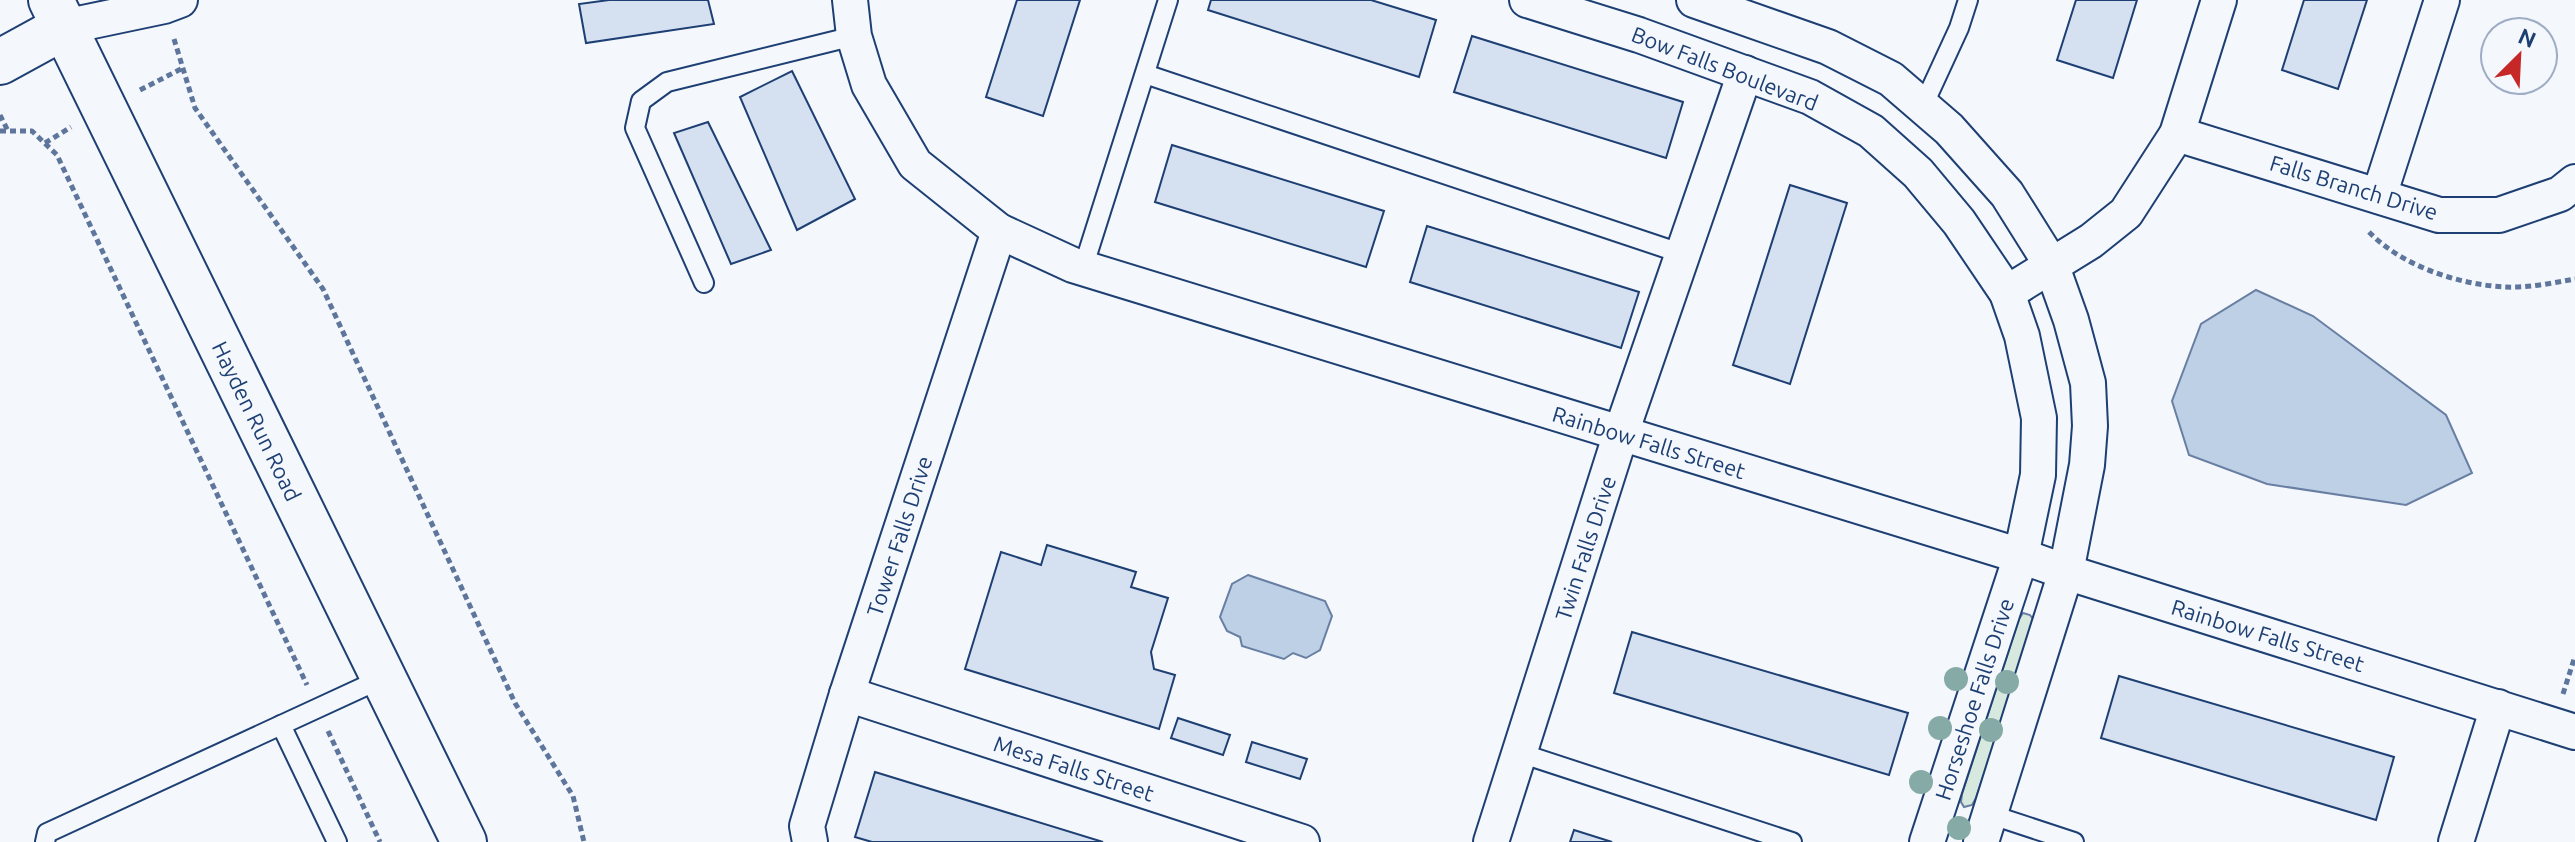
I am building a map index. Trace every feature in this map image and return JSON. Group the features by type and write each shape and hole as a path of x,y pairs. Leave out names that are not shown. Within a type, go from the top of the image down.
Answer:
{"main road":[{"path":"0,62 57,14"},
{"name":"Hayden Run Road","path":"57,14 464,842"}],"street":[{"path":"57,14 100,0"},
{"name":"Rainbow Falls Street","path":"850,0 854,36 869,85 915,164 999,231 1083,268 2021,556 2575,732"},
{"name":"Bow Falls Boulevard","path":"1527,0 1639,35 1810,97 1871,131 1918,173 1959,222 2007,293 2022,336 2039,418 2038,475 2021,556"},
{"path":"1694,0 1828,47 1891,79 1923,106 1949,129 2007,194 2051,264 2071,320 2088,383 2090,426 2087,465 2066,572 1985,828"},
{"path":"2007,293 2091,241 2126,213 2177,134 2219,0"},
{"path":"2379,196 2442,0"},
{"path":"57,14 172,3"},
{"name":"Twin Falls Drive","path":"1491,842 1621,433 1745,73"},
{"name":"Falls Branch Drive","path":"2177,134 2439,215 2499,215 2560,194 2575,182"},
{"name":"Tower Falls Drive","path":"810,842 807,826 847,694 999,231"},
{"name":"Horseshoe Falls Drive","path":"1927,842 2021,556"},
{"name":"Mesa Falls Street","path":"847,694 1302,842"},
{"path":"2456,842 2498,707"}],"lane":[{"path":"1083,268 1168,0"},
{"path":"1923,106 1959,28 1968,0"},
{"path":"704,283 635,128 641,101 667,82 854,36"},
{"path":"1145,74 1683,254"},
{"path":"45,842 47,833 383,678"},
{"path":"281,725 337,842"},
{"path":"1520,753 1741,834 1792,842"},
{"path":"1985,828 2074,842"}],"path":[{"path":"172,3 195,108 323,289 515,703 573,796 584,842"},
{"path":"0,115 8,131"},
{"path":"0,131 32,131 57,155 380,842"},
{"path":"2362,225 2383,247 2398,255 2426,269 2474,283 2508,287 2575,279"},
{"path":"2568,681 2575,683"}],"shaded area":[{"path":"2023,613 2033,619 2032,628 1976,798 1972,805 1964,807 1962,794"}],"water":[{"path":"2256,290 2313,316 2446,415 2472,473 2406,505 2267,484 2189,455 2172,401 2201,324"},
{"path":"1248,575 1325,601 1332,616 1320,650 1306,658 1293,653 1284,659 1242,646 1240,637 1227,631 1220,617 1232,584"}],"building":[{"path":"609,0 708,0 714,24 586,43 579,4"},
{"path":"1017,0 1080,0 1043,116 986,97"},
{"path":"1211,0 1371,0 1436,20 1419,77 1208,10"},
{"path":"2076,0 2137,0 2113,78 2057,60"},
{"path":"2304,0 2367,0 2338,89 2282,70"},
{"path":"1472,36 1683,102 1666,158 1454,92"},
{"path":"792,71 855,199 797,230 740,97"},
{"path":"708,122 771,250 731,264 674,133"},
{"path":"1172,145 1384,211 1366,267 1155,202"},
{"path":"1790,185 1847,203 1790,384 1733,365"},
{"path":"1427,226 1639,292 1621,348 1410,282"},
{"path":"1047,545 1136,572 1131,587 1168,598 1151,652 1154,669 1175,675 1159,729 965,669 1001,552 1041,565"},
{"path":"1632,632 1908,713 1889,775 1614,693"},
{"path":"2119,676 2394,757 2376,820 2101,738"},
{"path":"1178,718 1230,735 1223,755 1171,738"},
{"path":"1252,742 1307,759 1300,779 1246,762"},
{"path":"875,772 1103,842 872,842 855,837"},
{"path":"1574,830 1612,842 1570,842"}]}
